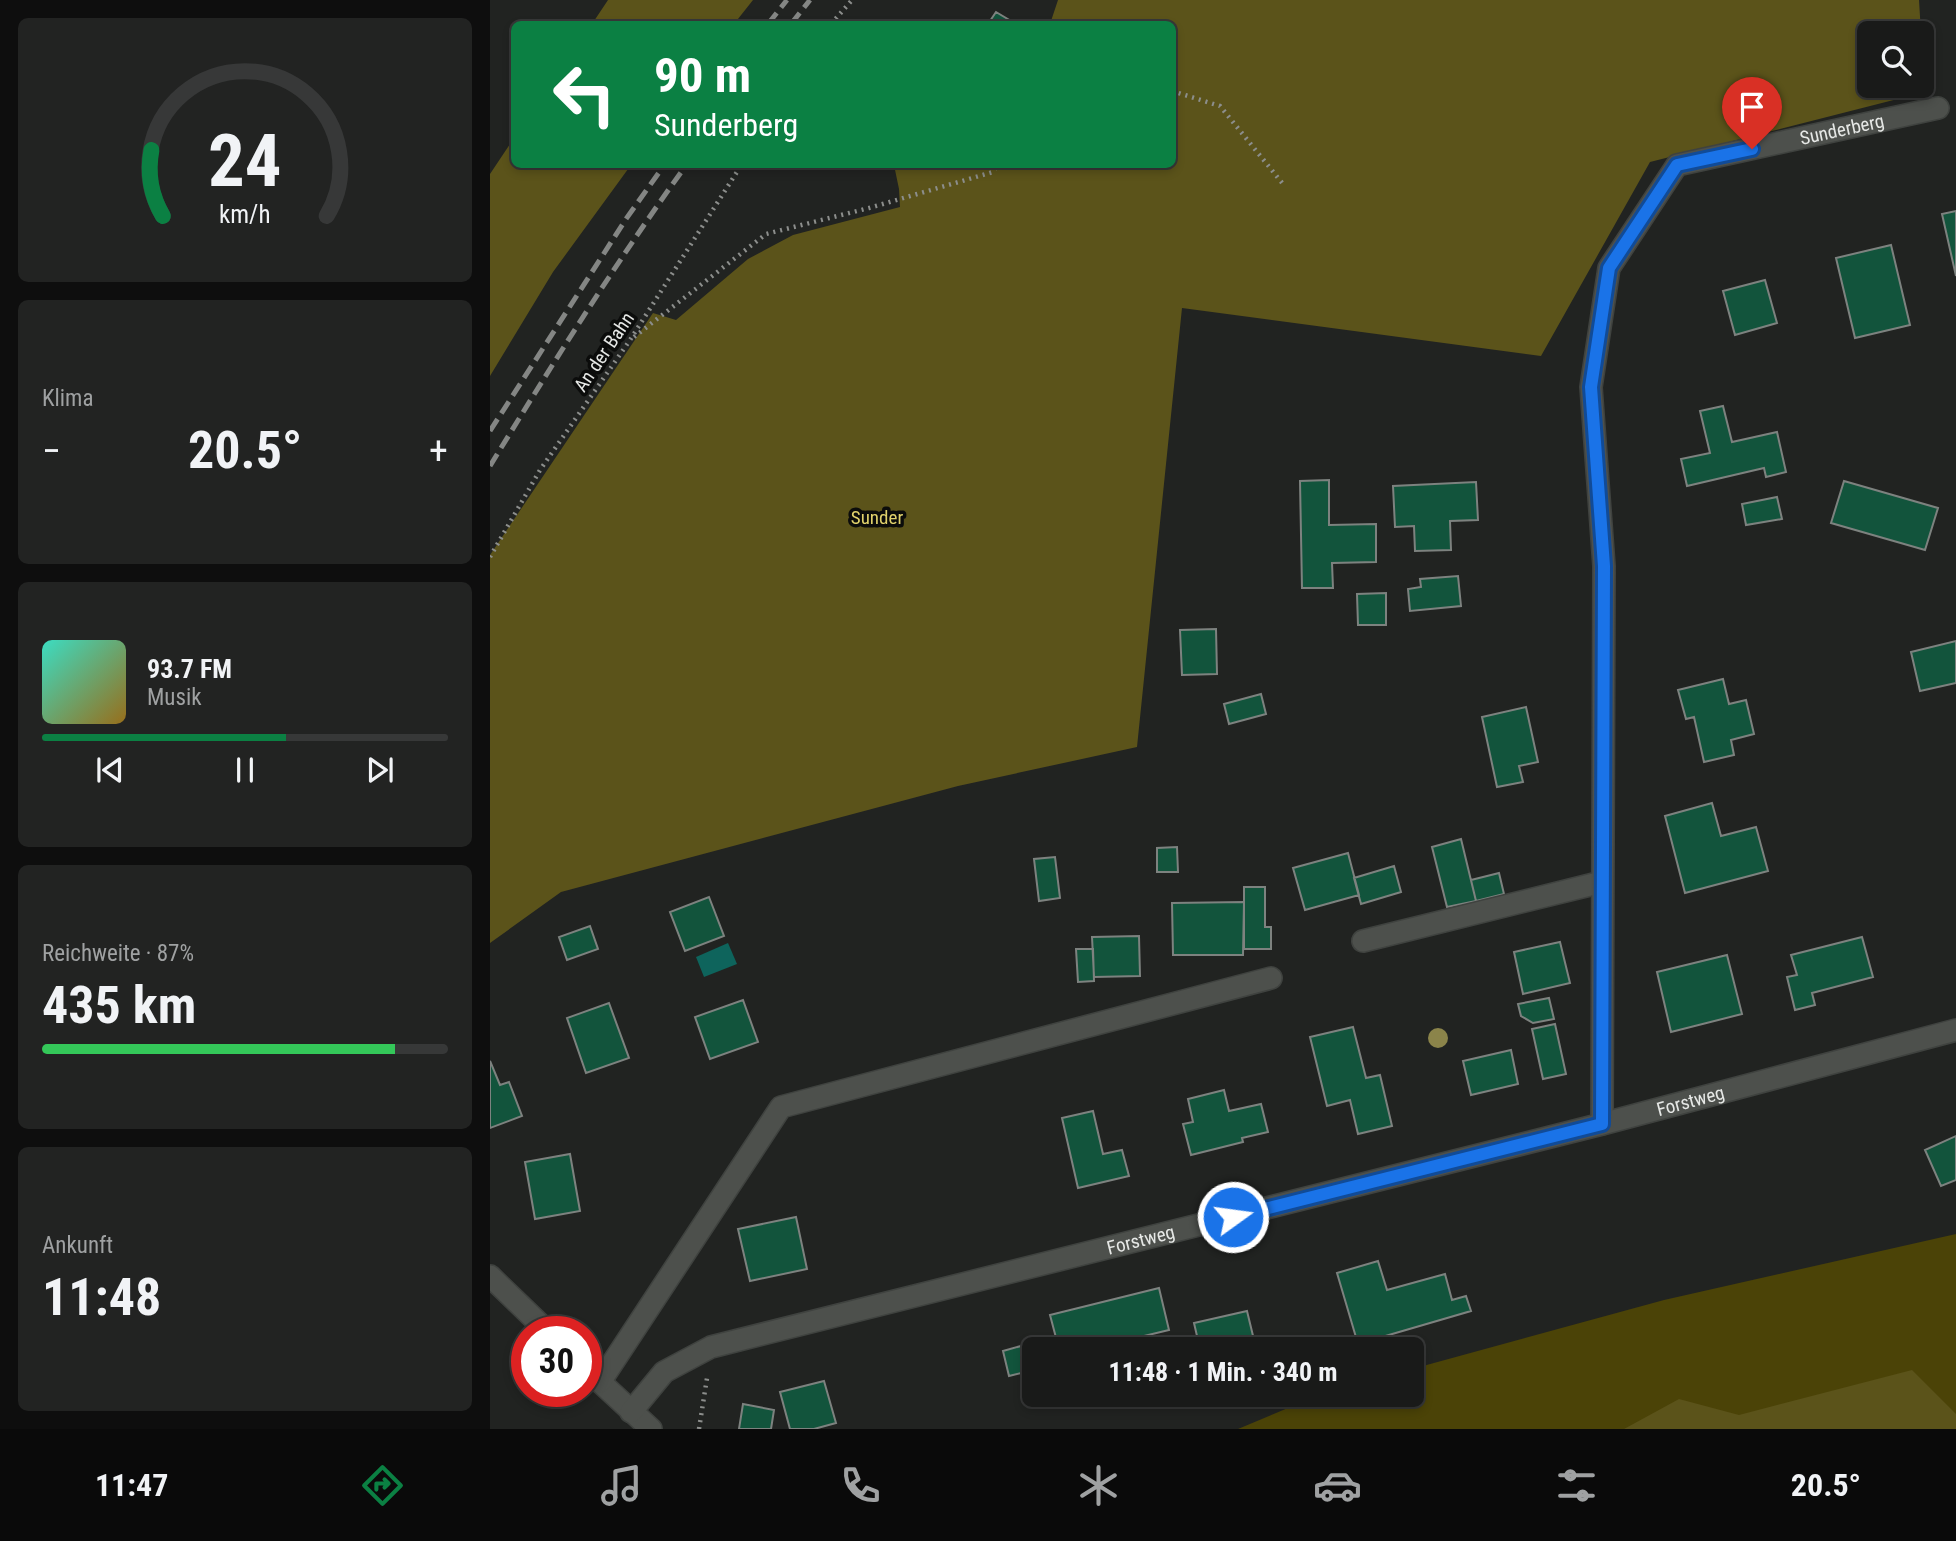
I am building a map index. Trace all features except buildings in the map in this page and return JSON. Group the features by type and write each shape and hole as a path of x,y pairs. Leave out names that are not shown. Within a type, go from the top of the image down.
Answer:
{"street":[{"name":"Sunderberg","path":"1602,1124 1604,566 1591,387 1609,268 1677,165 1938,108"},
{"path":"1363,941 1602,882"},
{"path":"602,1362 781,1107 1270,978"},
{"name":"Forstweg","path":"631,1412 664,1372 711,1347 1602,1124 1956,1030"},
{"path":"490,1276 531,1316"},
{"path":"602,1384 651,1429"}],"path":[{"path":"834,21 852,0"},
{"path":"1176,92 1220,106 1283,184"},
{"name":"An der Bahn","path":"490,556 540,470 630,340 739,168"},
{"path":"630,340 766,234 869,208 993,172 996,168"},
{"path":"699,1429 711,1347"}],"shaded area":[{"path":"1956,1234 1956,1429 1238,1429 1290,1407 1424,1407 1424,1366 1664,1300"}],"green space":[{"path":"608,0 753,0 736,21 594,21"},
{"name":"Sunder","path":"1058,0 1919,0 1920,21 1857,21 1857,98 1901,98 1650,162 1541,356 1182,308 1137,747 958,786 561,892 490,943 490,555 653,313 676,320 748,259 793,235 900,207 895,168 1176,168 1176,21 1051,21"},
{"path":"511,142 511,168 629,168 553,272 490,376 490,174"},
{"path":"1912,1370 1956,1414 1956,1429 1624,1429 1679,1399 1739,1415"}],"water":[{"path":"728,943 737,964 704,977 696,957"}],"railway":[{"path":"770,21 787,0"},
{"path":"793,21 810,0"},
{"path":"490,431 626,219 662,168"},
{"path":"490,466 586,313 684,168"}],"route":[{"path":"1233,1217 1602,1124 1604,566 1591,387 1609,268 1677,165 1752,149"}]}
